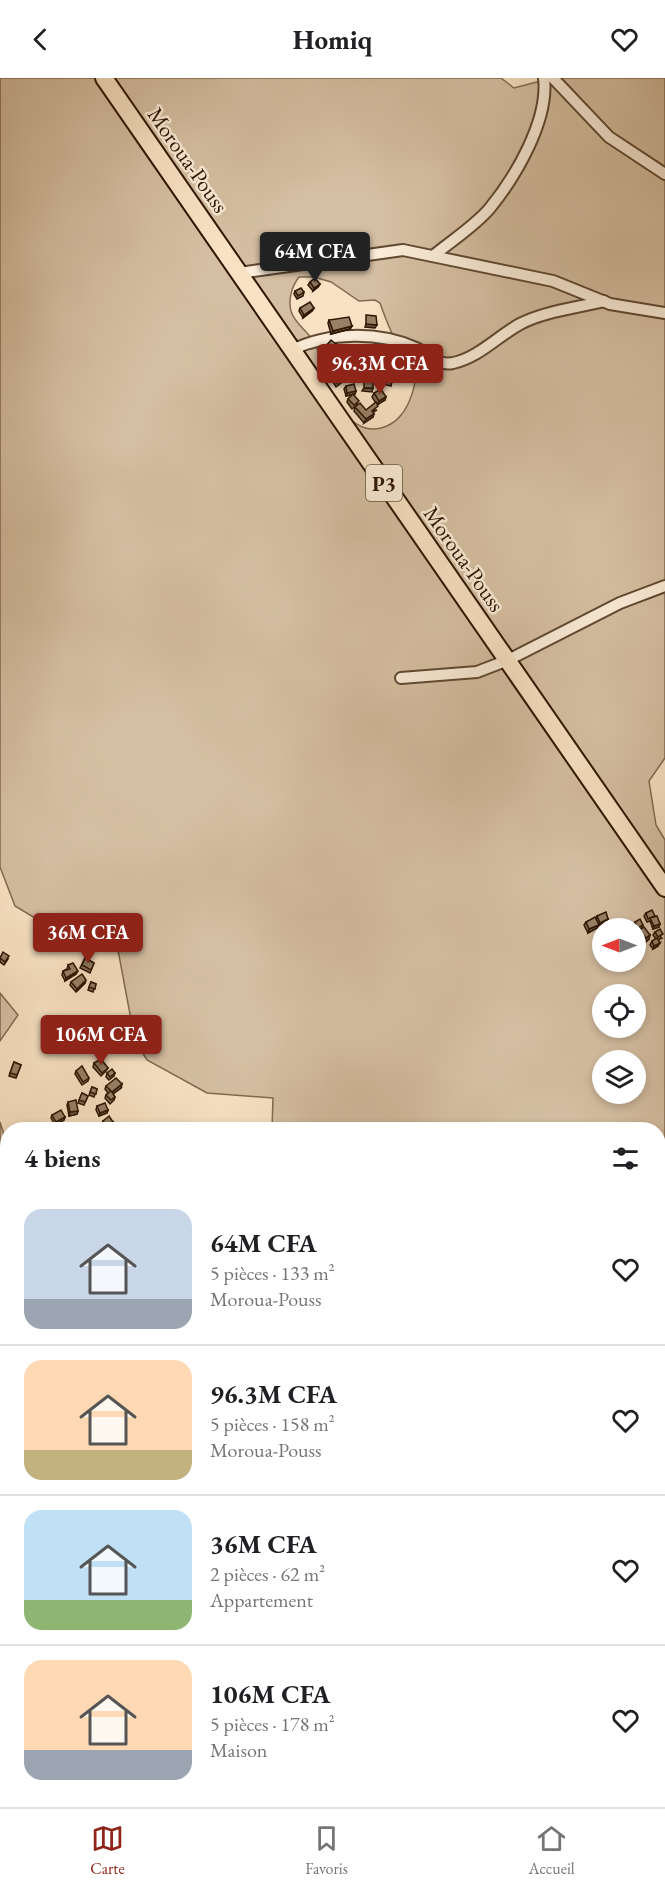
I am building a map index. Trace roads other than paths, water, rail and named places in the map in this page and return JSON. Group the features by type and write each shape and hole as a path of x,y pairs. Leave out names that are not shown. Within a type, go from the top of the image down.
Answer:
{"main road":[{"name":"Moroua-Pouss","path":"104,78 665,888"}],"street":[{"path":"433,256 489,210 514,175 544,107 544,78"},
{"path":"553,78 609,137 665,174"},
{"path":"239,273 403,250 553,281 604,301 665,313"},
{"path":"292,350 320,339 364,336 392,340 419,349 432,360 452,363 472,355 521,324 541,316 604,301"},
{"path":"401,678 477,672 507,660 620,603 665,586"}]}
